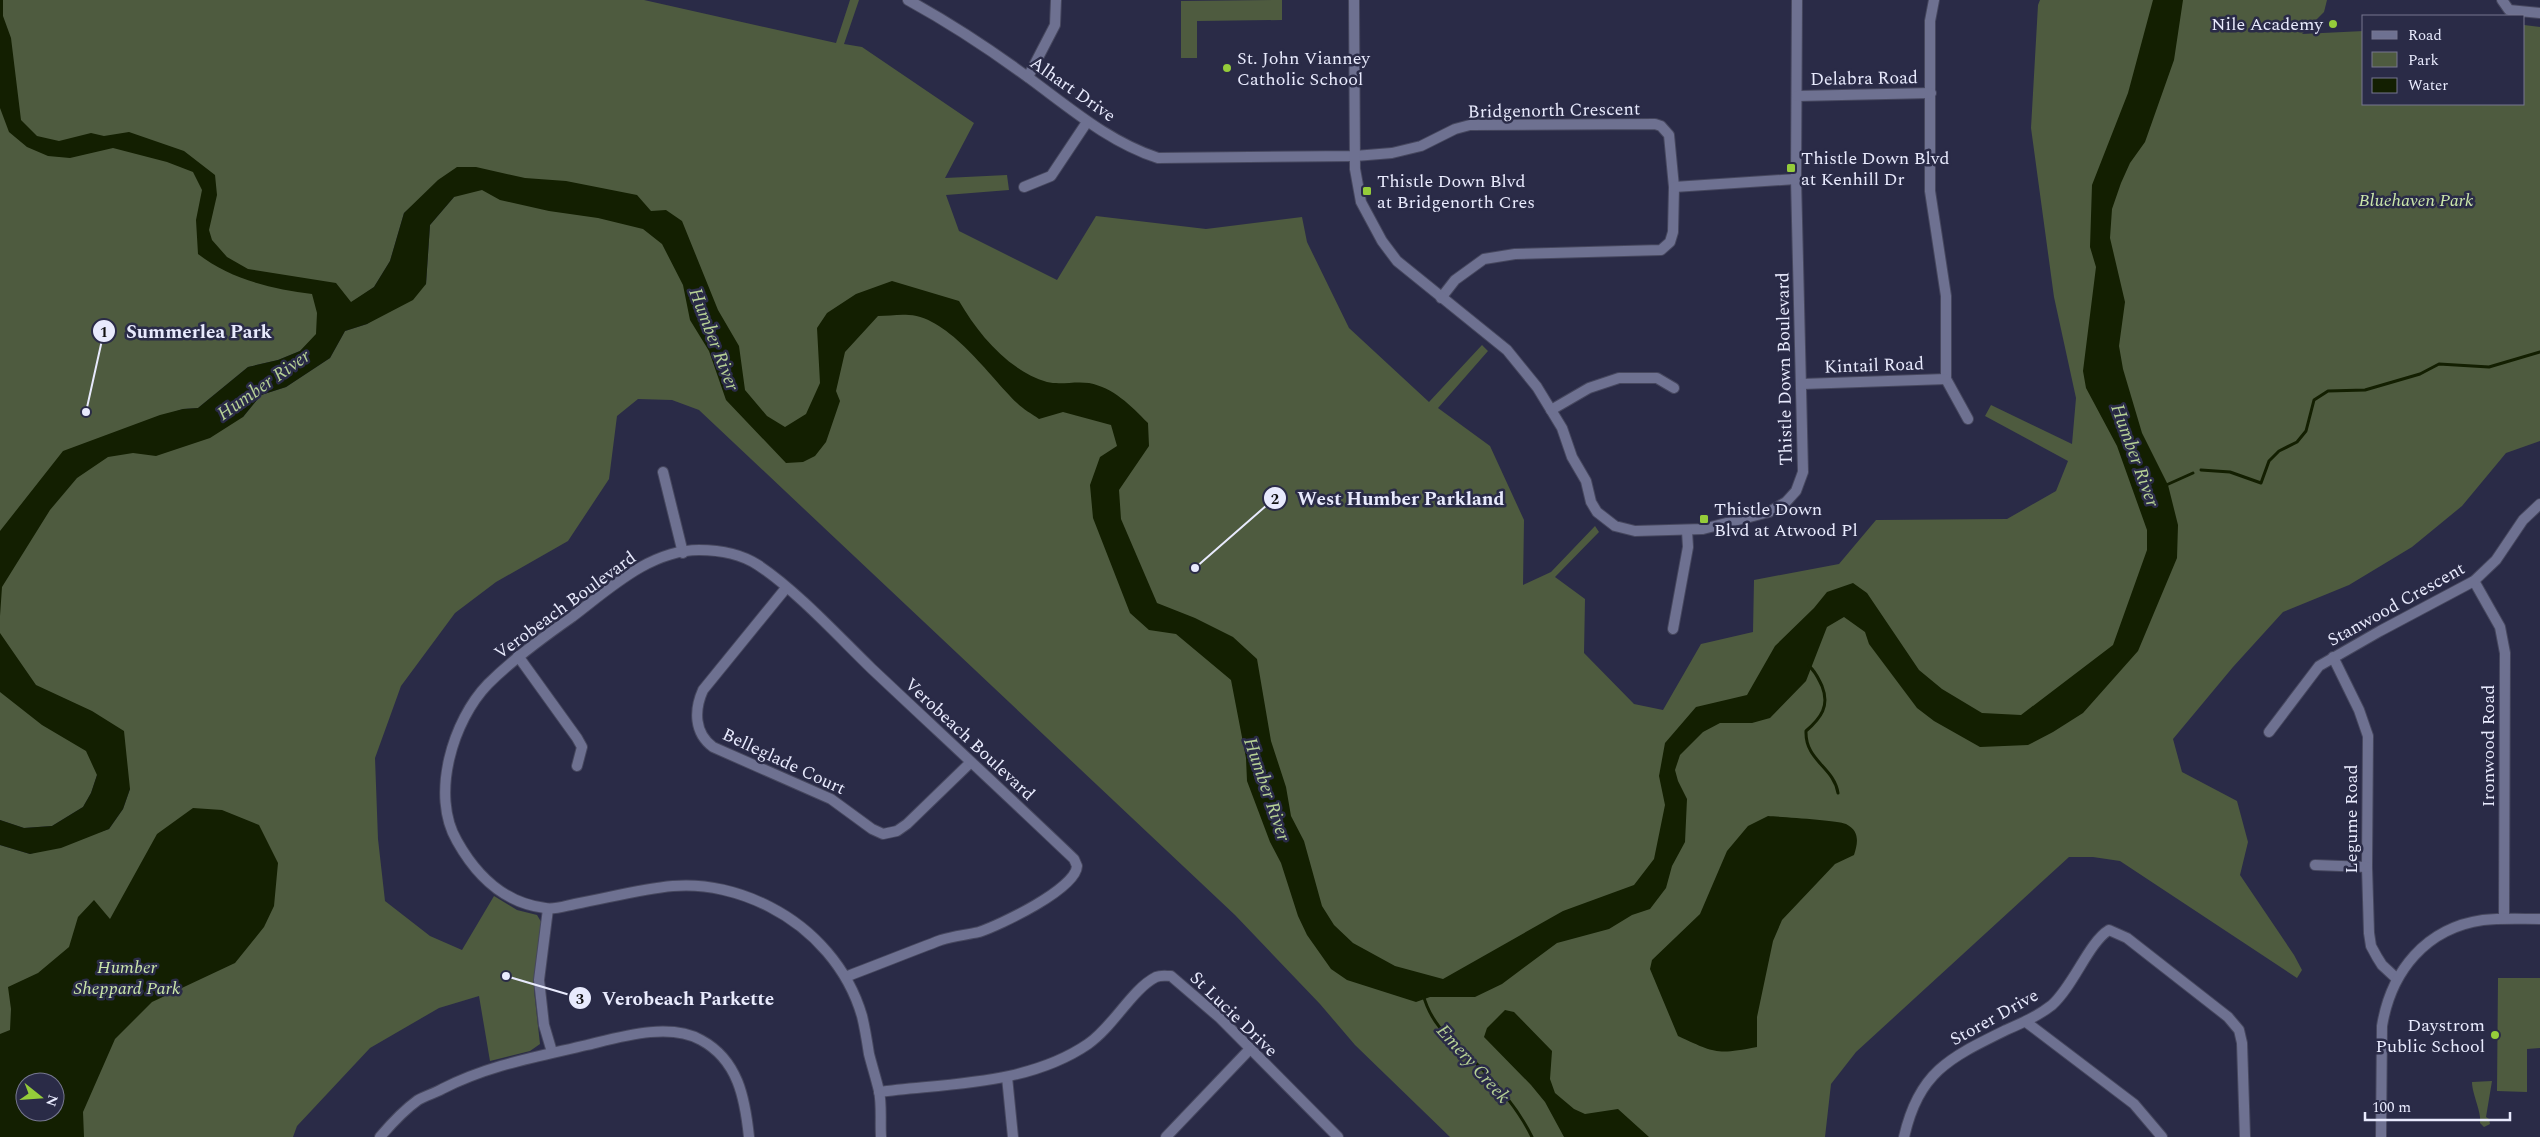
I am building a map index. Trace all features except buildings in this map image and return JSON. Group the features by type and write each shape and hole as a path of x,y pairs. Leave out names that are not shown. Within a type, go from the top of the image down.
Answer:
{"street":[{"name":"Alhart Drive","path":"908,0 936,16 1028,77 1087,122 1135,149 1158,158 1355,156"},
{"path":"1028,77 1055,25 1056,0"},
{"name":"Thistle Down Boulevard","path":"1354,0 1355,156 1361,202 1382,241 1397,261 1507,350 1537,388 1562,428 1572,457 1586,481 1591,502 1597,512 1616,526 1630,529 1687,530 1702,530 1754,517 1786,502 1796,491 1803,472 1796,179 1797,0"},
{"path":"1934,0 1930,21 1932,93 1930,191 1946,296 1946,379 1968,419"},
{"path":"2502,0 2509,10 2540,14"},
{"name":"Delabra Road","path":"1797,96 1932,93"},
{"path":"1024,187 1051,176 1087,122"},
{"name":"Bridgenorth Crescent","path":"1355,156 1407,150 1470,125 1655,124 1662,126 1669,135 1674,187 1673,232 1670,242 1661,250 1515,254 1484,259 1463,272 1441,298"},
{"path":"1674,187 1796,179"},
{"path":"1551,410 1589,388 1620,378 1658,378 1674,388"},
{"name":"Kintail Road","path":"1802,384 1946,379"},
{"path":"663,472 683,553"},
{"name":"Stanwood Crescent","path":"2269,732 2319,666 2474,581 2496,560 2523,520 2540,504"},
{"path":"1673,630 1688,548 1687,530"},
{"name":"Verobeach Boulevard","path":"845,977 952,936 979,932 1012,918 1051,895 1077,872 1077,866 1074,859 762,567 745,558 721,552 697,550 658,560 630,574 518,656 481,691 459,727 449,757 447,808 453,835 479,874 506,895 548,909 651,888 680,885 734,892 779,912 806,931 826,950 845,977 862,1014 879,1092 881,1137"},
{"name":"Ironwood Road","path":"2474,581 2500,627 2504,647 2504,918"},
{"name":"Belleglade Court","path":"786,588 703,690 697,711 700,734 705,741 712,747 831,799 872,829 883,834 897,831 907,824 970,763"},
{"path":"518,656 582,747 577,766"},
{"name":"Legume Road","path":"2333,657 2359,710 2368,736 2367,867 2368,919 2371,946 2382,965 2396,978"},
{"path":"2315,866 2367,867"},
{"path":"548,909 539,980 544,1025 552,1052"},
{"path":"2381,1137 2382,1026 2385,1009 2396,978 2414,955 2437,937 2469,923 2504,918 2540,919"},
{"name":"Storer Drive","path":"1904,1137 1917,1096 1936,1070 1963,1052 2026,1022 2052,1004 2068,987 2098,938 2109,930 2127,938 2228,1017 2240,1030 2245,1137"},
{"name":"St Lucie Drive","path":"879,1092 1007,1077 1058,1061 1088,1044 1109,1026 1142,988 1157,976 1163,975 1171,976 1220,1018 1249,1050 1338,1137"},
{"path":"2026,1022 2134,1104 2162,1137"},
{"path":"380,1137 420,1099 484,1070 631,1034 674,1033 688,1034 701,1040 721,1054 736,1076 749,1137"},
{"path":"1166,1137 1249,1050"},
{"path":"1007,1077 1013,1137"}],"green space":[{"path":"0,0 644,0 836,43 850,0 859,0 844,44 862,47 974,123 945,178 1007,175 1009,190 946,195 959,231 1057,280 1096,216 1206,229 1302,217 1307,242 1349,328 1429,402 1482,345 1488,351 1438,408 1490,446 1524,520 1523,585 1551,572 1595,526 1599,532 1555,577 1585,599 1584,653 1634,704 1663,710 1701,644 1753,632 1754,580 1839,564 1876,520 2007,519 2056,491 2068,461 1985,416 1991,405 2072,444 2076,398 2054,297 2031,128 2038,5 2040,0 2327,0 2324,12 2302,34 2362,31 2362,105 2525,105 2525,25 2540,27 2540,441 2506,453 2462,506 2412,547 2349,585 2283,612 2233,667 2173,739 2182,772 2237,801 2248,842 2240,875 2294,955 2302,970 2297,978 2120,861 2093,857 2069,857 1856,1052 1831,1084 1825,1137 1450,1137 1355,1045 1320,1004 1235,915 699,410 672,400 638,399 617,416 609,479 568,541 496,582 455,613 401,686 375,758 378,839 385,901 430,936 462,950 494,896 517,910 537,915 543,925 534,990 540,1044 530,1051 490,1061 479,996 439,1008 370,1048 297,1126 293,1137 0,1137 0,845 30,854 109,829 123,809 130,789 97,775 91,793 83,807 52,826 24,828 0,820","holes":["447,175 454,197 430,225 426,284 367,324 345,331 330,358 286,387 261,395 243,417 133,426 183,409 198,408 248,367 278,360 300,351 351,303 374,287 390,261 404,213"]},
{"path":"1282,0 1282,20 1197,21 1197,58 1181,58 1181,1"},
{"path":"2498,978 2540,978 2540,1048 2527,1049 2527,1092 2497,1091"},
{"path":"2492,1081 2486,1117 2489,1119 2490,1124 2484,1127 2480,1123 2480,1114 2472,1082"}],"water":[{"name":"Humber River","path":"0,0 3,0 3,16 11,38 21,120 37,136 59,141 91,133 104,136 129,132 184,151 215,175 217,195 209,230 212,240 227,257 248,269 336,283 351,302 374,287 390,261 404,213 438,180 457,167 476,167 525,178 566,181 637,195 651,211 666,210 682,221 718,310 739,346 745,390 767,416 785,427 806,414 820,383 817,328 827,313 856,294 892,281 959,301 985,338 996,350 1007,360 1033,376 1052,383 1089,383 1114,393 1148,423 1149,446 1119,490 1121,519 1157,603 1195,618 1233,637 1257,659 1271,741 1286,787 1291,816 1304,841 1322,906 1334,925 1353,943 1395,966 1443,979 1563,911 1634,885 1654,859 1665,805 1659,776 1665,743 1696,707 1747,695 1775,646 1814,608 1827,592 1853,583 1867,593 1919,670 1942,689 1982,713 2021,715 2113,645 2147,550 2147,530 2117,446 2086,388 2083,371 2096,267 2090,247 2092,185 2128,93 2153,0 2183,0 2174,60 2145,142 2130,163 2121,183 2112,209 2110,238 2125,302 2119,346 2123,369 2142,433 2168,485 2178,525 2177,558 2138,651 2083,713 2028,745 1980,747 1934,721 1917,708 1869,644 1865,632 1844,617 1827,627 1806,681 1770,718 1752,723 1720,723 1703,732 1680,755 1675,770 1687,799 1685,842 1672,866 1666,888 1650,909 1632,915 1609,929 1557,943 1502,984 1475,997 1430,997 1416,1002 1347,980 1331,969 1307,935 1298,916 1281,863 1270,842 1247,781 1246,758 1231,680 1176,634 1149,630 1130,613 1093,518 1090,485 1100,457 1117,446 1111,425 1063,412 1039,419 1017,403 968,350 939,326 924,318 909,315 878,316 845,352 836,391 840,401 826,442 815,456 803,462 786,463 726,400 709,351 690,320 683,285 662,244 643,229 598,218 549,211 500,200 482,190 454,197 430,225 426,284 413,300 367,324 345,331 330,358 286,387 261,395 243,417 210,438 156,456 133,453 108,457 77,478 50,510 2,587 0,616 0,531 63,451 160,415 183,409 198,408 248,367 278,360 300,351 316,334 317,313 312,294 252,282 210,263 198,254 196,220 202,190 193,172 167,162 113,148 70,158 48,156 27,147 9,132 0,108"},
{"path":"0,633 36,685 92,711 124,731 130,789 123,809 109,829 61,848 30,854 0,845 0,820 24,828 52,826 83,807 91,793 97,775 86,751 42,725 0,692"},
{"path":"193,808 222,810 259,825 278,863 274,906 264,927 235,963 152,1002 115,1039 83,1112 84,1137 0,1137 0,1034 10,1030 11,1009 8,987 38,973 69,947 78,917 94,900 110,919 157,834"},
{"path":"1768,816 1846,824 1856,834 1856,846 1854,855 1835,864 1782,920 1773,941 1757,1017 1757,1047 1724,1052 1716,1051 1678,1036 1650,969 1652,960 1700,914 1727,851 1748,826"},
{"path":"1505,1010 1514,1012 1552,1051 1550,1079 1555,1093 1574,1109 1585,1114 1618,1109 1649,1137 1564,1137 1545,1102 1484,1037 1487,1028"}],"waterway":[{"path":"2201,470 2230,472 2261,483 2269,461 2279,451 2297,442 2306,431 2314,400 2328,391 2365,390 2420,374 2439,364 2489,367 2540,352"},
{"name":"Humber River","path":"2164,486 2193,473"},
{"path":"1809,666 1822,686 1825,700 1820,716 1806,731 1807,741 1810,750 1831,777 1838,793"},
{"name":"Emery Creek","path":"1423,994 1433,1018 1447,1036 1482,1069 1510,1101 1532,1137"}],"place":[{"name":"Nile Academy","path":"2333,24"},
{"name":"St. John Vianney Catholic School","path":"1227,68"},
{"name":"Thistle Down Blvd at Kenhill Dr","path":"1791,168"},
{"name":"Thistle Down Blvd at Bridgenorth Cres","path":"1367,191"},
{"name":"Summerlea Park","path":"86,412"},
{"name":"Thistle Down Blvd at Atwood Pl","path":"1704,519"},
{"name":"West Humber Parkland","path":"1195,568"},
{"name":"Verobeach Parkette","path":"506,976"},
{"name":"Daystrom Public School","path":"2495,1035"}],"park label":[{"name":"Bluehaven Park","path":"2416,200"},
{"name":"Humber Sheppard Park","path":"127,978"}]}
